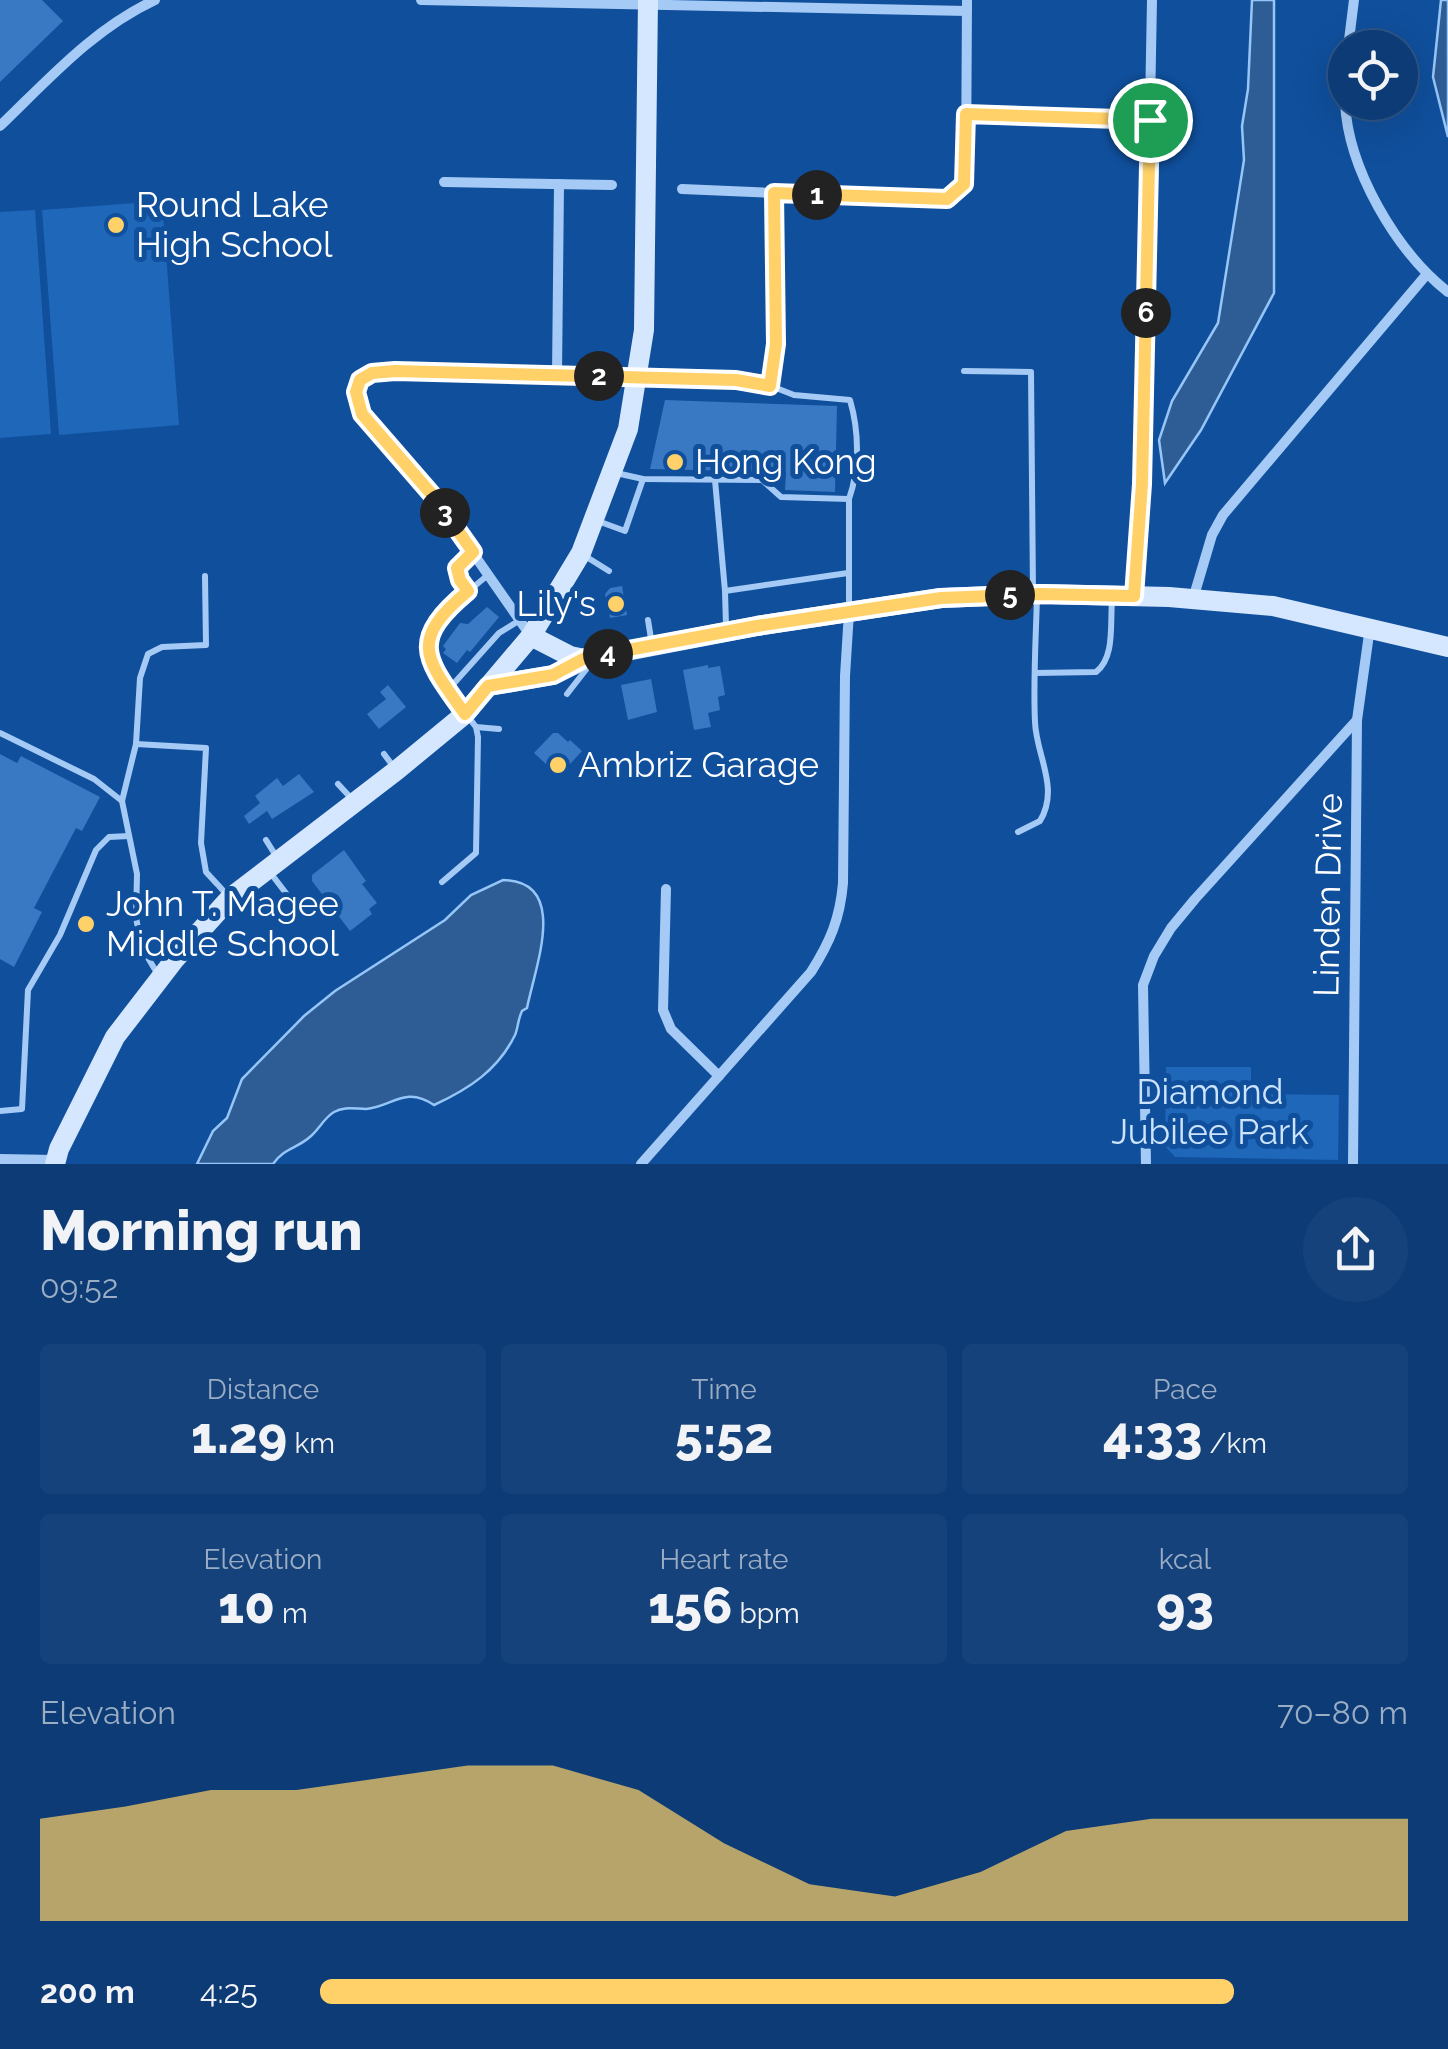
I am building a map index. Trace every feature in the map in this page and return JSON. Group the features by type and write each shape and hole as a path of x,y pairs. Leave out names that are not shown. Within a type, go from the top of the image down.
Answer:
{"main road":[{"path":"56,1162 115,1037 160,978 230,898 354,803 391,762 470,720 526,628 581,553 628,429 644,330 648,2"},
{"path":"488,686 553,675 590,658 726,632 941,598 1035,594 1194,599 1273,606 1448,647"},
{"path":"526,628 570,656 590,658"}],"street":[{"path":"0,126 88,41 141,3 156,0"},
{"path":"425,0 967,5 966,172 958,193 932,200 682,189"},
{"path":"1123,596 1142,484 1152,0"},
{"path":"1350,30 1354,0"},
{"path":"966,114 1150,120"},
{"path":"1349,120 1354,148 1375,200 1403,246 1448,292"},
{"path":"444,182 612,185"},
{"path":"557,375 559,184"},
{"path":"526,628 434,497 362,414 356,392 360,380 372,373 395,371 736,380 770,386 776,344 774,193"},
{"path":"1194,599 1212,535 1223,515 1427,274"},
{"path":"641,1164 811,972 830,942 841,914 848,612"},
{"name":"Linden Drive","path":"1353,1164 1357,720 1370,627"},
{"path":"1146,1164 1143,985 1154,956 1170,928 1357,720"},
{"path":"666,889 663,1010 672,1029 718,1076"},
{"path":"0,1159 56,1162"}],"lane":[{"path":"964,371 1030,372 1034,726 1046,762 1046,804 1040,821 1018,832"},
{"path":"770,386 794,395 850,400 857,423 855,482 849,499 848,612"},
{"path":"612,472 643,479 762,480 780,498 849,499"},
{"path":"594,519 625,531 643,479"},
{"path":"715,480 726,632"},
{"path":"468,591 457,568 473,552"},
{"path":"581,553 609,571"},
{"path":"725,591 848,572"},
{"path":"442,882 476,853 479,762 470,720 430,661 428,644 434,625 445,610 488,575"},
{"path":"160,978 141,946 136,917 137,874 122,801 136,744 140,678 148,654 162,647 206,645 205,576"},
{"path":"1036,673 1096,672 1102,668 1123,596"},
{"path":"648,620 652,646"},
{"path":"448,690 499,633 526,628"},
{"path":"568,694 590,658"},
{"path":"470,720 499,729"},
{"path":"0,733 94,778 122,801"},
{"path":"136,744 206,748 201,843 206,872 230,898"},
{"path":"338,784 354,803"},
{"path":"0,1110 22,1110 28,990 60,935 96,850 108,836 129,836"},
{"path":"266,840 274,866 295,906"}],"green space":[{"path":"162,201 179,425 59,435 42,210"},
{"path":"35,210 51,434 0,438 0,212"},
{"name":"Diamond Jubilee Park","path":"1166,1067 1251,1067 1251,1094 1339,1095 1338,1160 1175,1157 1165,1146"}],"shaded area":[{"path":"1252,0 1274,0 1274,293 1201,430 1165,483 1159,440 1172,401 1218,323 1244,160 1242,126 1248,89"},
{"path":"1441,0 1448,0 1448,137 1433,77"},
{"path":"503,880 524,884 536,895 543,929 527,1008 522,1011 508,1047 491,1068 471,1085 434,1105 407,1097 366,1109 338,1110 273,1164 197,1164 213,1131 227,1118 242,1079 304,1016 335,991 445,920 471,895"}],"building":[{"path":"0,0 42,0 63,21 0,82"},
{"path":"665,400 837,406 835,492 785,490 786,472 650,469"},
{"name":"Lily's","path":"622,586 627,615 610,618 605,594 610,588"},
{"path":"487,607 499,617 470,652 467,650 457,663 443,653 443,646 460,623 468,624"},
{"path":"720,666 725,695 718,697 720,710 708,713 711,727 694,730 683,670"},
{"path":"651,679 657,712 628,720 621,685"},
{"path":"388,685 406,707 379,729 367,714 386,699 380,692"},
{"name":"Ambriz Garage","path":"553,733 570,740 582,751 559,776 534,753"},
{"path":"0,754 17,763 21,756 100,797 82,831 76,828 34,908 42,912 14,967 0,959"},
{"path":"299,774 314,792 272,819 267,811 249,824 244,816 260,803 255,796 277,778 283,786"},
{"path":"344,850 377,903 369,909 372,914 350,931 312,881 312,875"}],"place":[{"name":"Round Lake High School","path":"116,225"},
{"name":"Hong Kong","path":"675,462"},
{"name":"Lily's","path":"616,604"},
{"name":"Ambriz Garage","path":"558,765"},
{"name":"John T. Magee Middle School","path":"86,924"}],"route":[{"path":"966,114 1150,120 1142,484 1134,596 941,598 757,626 585,658 553,675 488,686 465,714 430,661 428,644 434,625 445,610 468,591 457,568 473,552 434,497 362,414 356,392 360,380 372,373 395,371 736,380 770,386 776,344 774,193 947,199 964,184 966,114"}]}
